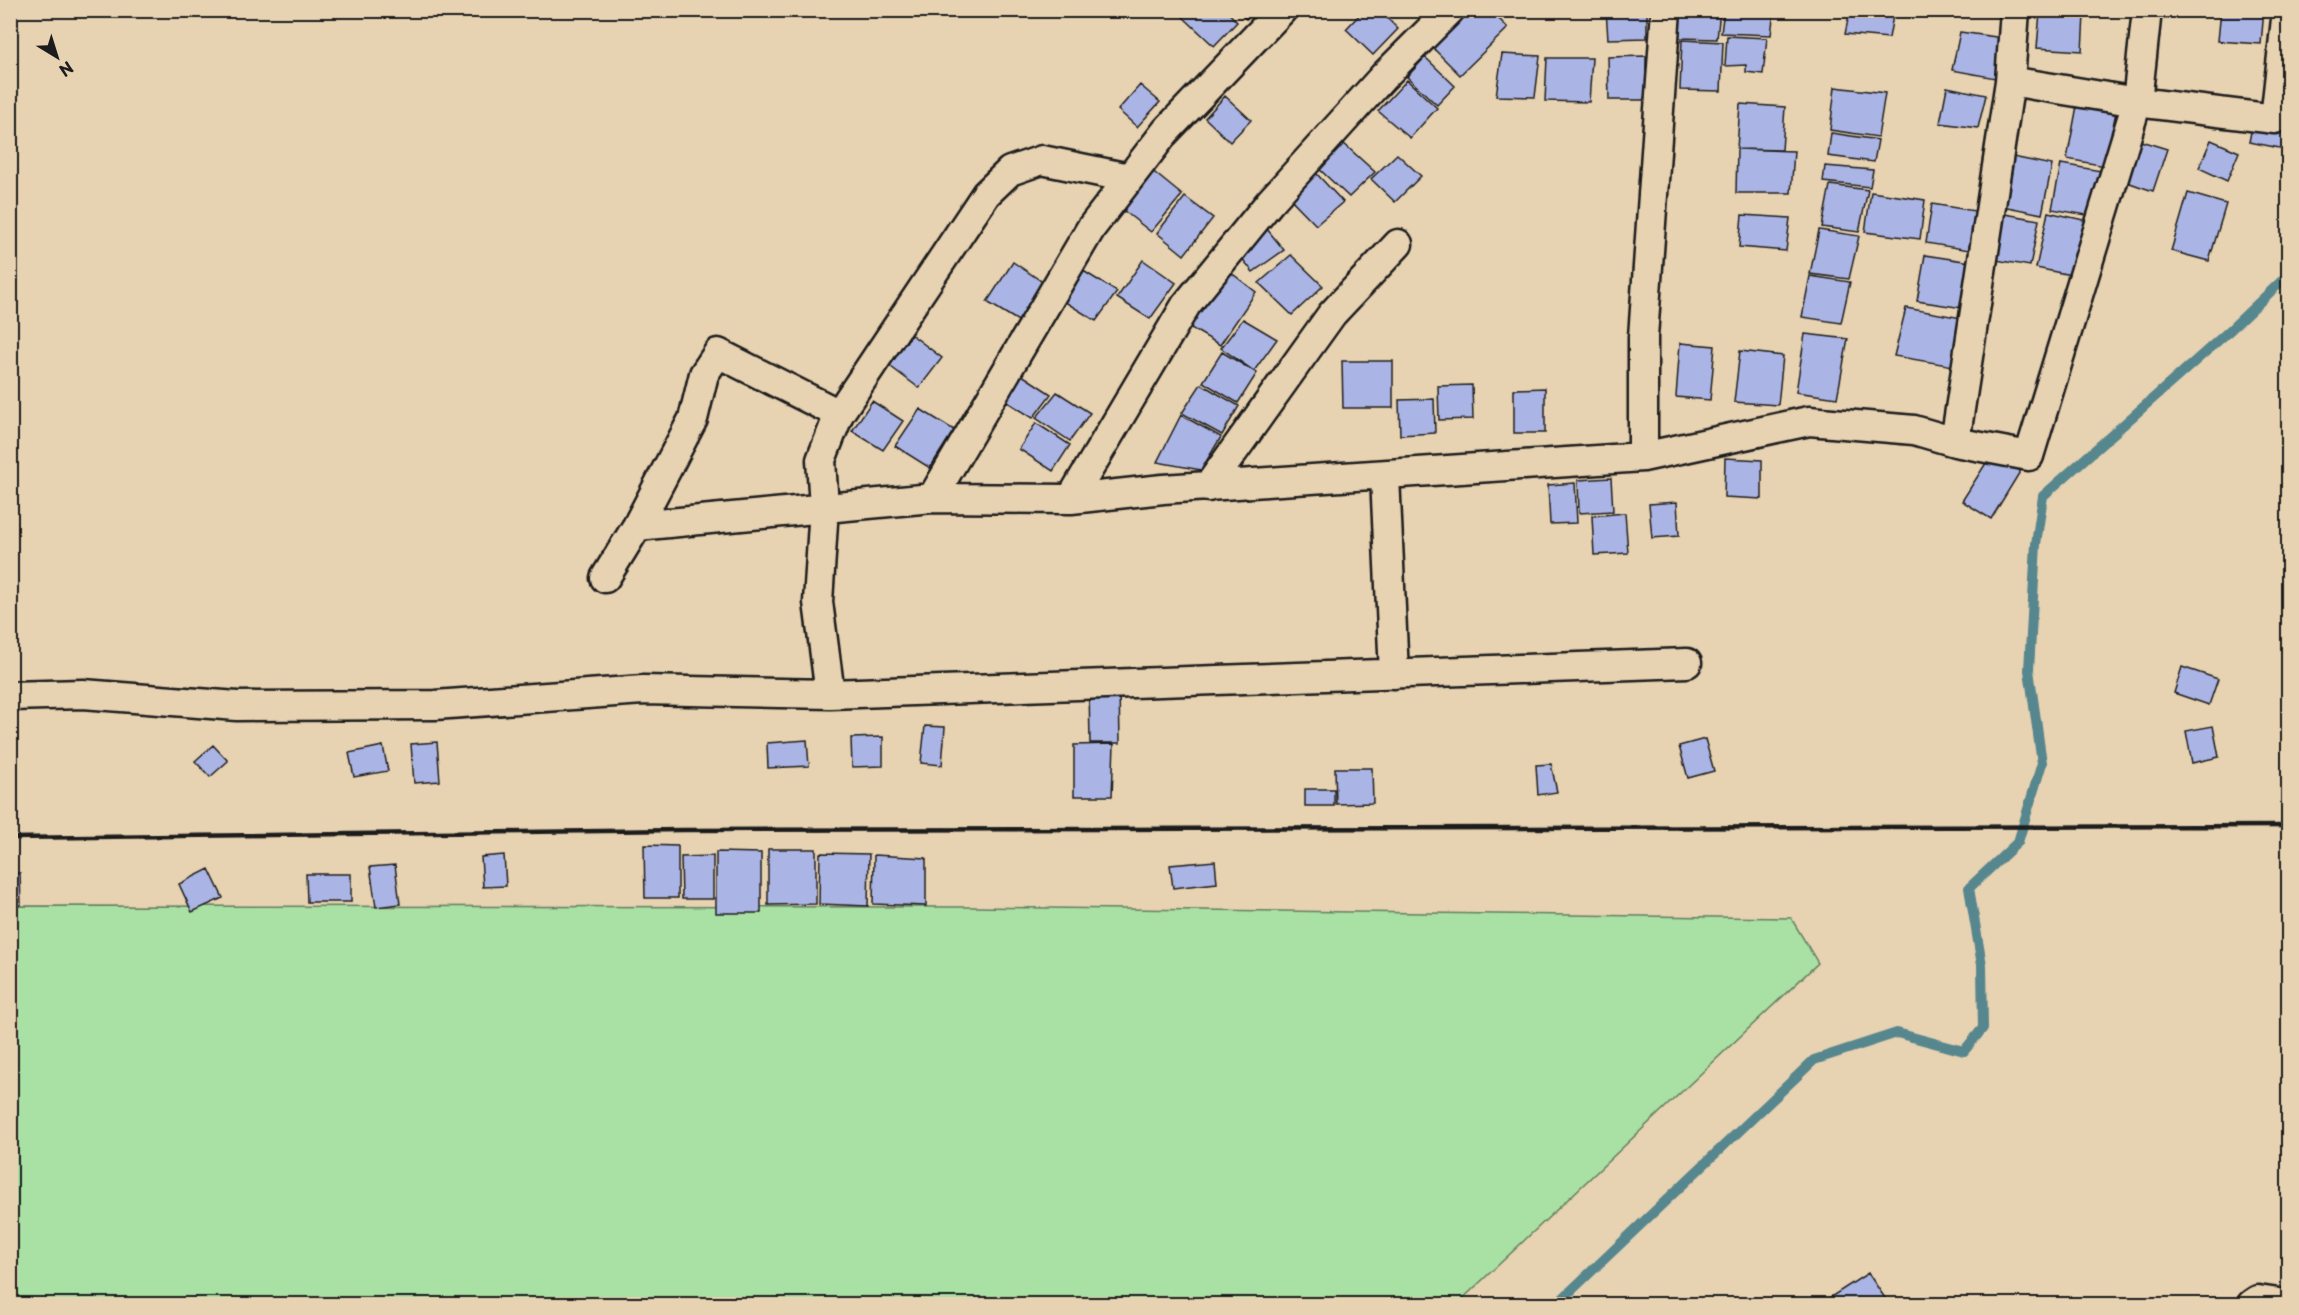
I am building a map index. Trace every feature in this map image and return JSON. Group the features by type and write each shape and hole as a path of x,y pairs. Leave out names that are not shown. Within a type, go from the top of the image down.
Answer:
{"street":[{"path":"932,498 1091,228 1166,131 1282,10"},
{"path":"1071,499 1186,305 1293,177 1383,77 1450,10"},
{"path":"1642,457 1643,337 1666,10"},
{"path":"1955,442 2010,81 2015,10"},
{"path":"637,525 932,498 1071,499 1208,487 1642,457 1809,421 1914,430 1955,442 2029,456 2137,102 2147,10"},
{"path":"2010,81 2137,102 2275,119 2287,10"},
{"path":"830,694 818,602 824,507 821,460 839,414 986,194 1010,171 1042,160 1129,178"},
{"path":"1208,487 1332,314 1398,244"},
{"path":"605,578 637,525 693,419 704,374 718,353 839,414"},
{"path":"1386,476 1394,674"},
{"path":"10,696 83,694 237,706 435,705 643,690 830,694 1687,663"},
{"path":"2252,1305 2258,1300 2285,1305"}],"green space":[{"path":"11,906 976,907 1791,918 1818,963 1457,1304 11,1304"}],"building":[{"path":"1189,10 1226,10 1237,22 1214,46 1183,17"},
{"path":"1237,10 1253,10 1246,19"},
{"path":"1364,10 1379,10 1398,29 1373,55 1346,29"},
{"path":"1460,10 1490,10 1508,28 1460,75 1427,42"},
{"path":"1606,10 1647,10 1647,38 1608,39"},
{"path":"1679,10 1720,10 1717,39 1679,38"},
{"path":"1724,10 1774,10 1771,35 1721,33"},
{"path":"1850,10 1894,10 1889,38 1845,34"},
{"path":"2221,10 2264,10 2261,44 2218,41"},
{"path":"2040,12 2084,15 2082,51 2037,48"},
{"path":"1960,32 2003,38 1995,78 1952,70"},
{"path":"1727,36 1767,38 1763,74 1746,72 1746,65 1725,66"},
{"path":"1682,40 1723,42 1721,91 1680,90"},
{"path":"1502,54 1540,56 1535,97 1496,96"},
{"path":"1646,56 1646,100 1609,100 1608,57"},
{"path":"1425,57 1455,86 1437,105 1407,77"},
{"path":"1547,58 1592,58 1589,102 1545,101"},
{"path":"1407,80 1437,108 1410,138 1378,111"},
{"path":"1140,85 1160,102 1137,127 1118,110"},
{"path":"1835,87 1885,93 1878,137 1830,130"},
{"path":"1947,87 1986,95 1978,128 1940,123"},
{"path":"2079,95 2118,102 2105,166 2067,159"},
{"path":"1225,96 1251,120 1230,142 1205,118"},
{"path":"1740,104 1785,107 1782,150 1737,149"},
{"path":"2254,117 2288,124 2285,149 2249,142"},
{"path":"1831,133 1878,140 1874,162 1828,156"},
{"path":"2211,140 2239,152 2227,181 2199,168"},
{"path":"2141,141 2167,149 2153,191 2127,182"},
{"path":"1342,142 1375,172 1349,197 1317,167"},
{"path":"1737,149 1794,151 1791,193 1736,193"},
{"path":"1397,154 1421,176 1395,202 1371,179"},
{"path":"2013,157 2052,165 2042,214 2002,206"},
{"path":"2061,164 2101,171 2092,216 2052,209"},
{"path":"1825,166 1873,170 1870,187 1823,182"},
{"path":"1150,169 1182,195 1151,232 1119,207"},
{"path":"1314,171 1343,202 1316,225 1287,195"},
{"path":"1830,185 1868,190 1859,232 1822,227"},
{"path":"1871,192 1925,200 1920,239 1865,232"},
{"path":"2188,193 2226,204 2209,261 2171,251"},
{"path":"1185,197 1213,218 1184,255 1157,233"},
{"path":"1932,204 1975,211 1969,250 1926,243"},
{"path":"2048,212 2088,221 2076,276 2036,268"},
{"path":"2005,214 2039,220 2030,266 1996,260"},
{"path":"1742,215 1790,218 1786,251 1739,247"},
{"path":"1267,229 1284,250 1253,272 1236,251"},
{"path":"1819,230 1859,236 1849,279 1810,274"},
{"path":"1291,255 1323,286 1292,315 1259,283"},
{"path":"1925,255 1970,262 1963,308 1917,301"},
{"path":"1143,260 1176,283 1150,319 1117,298"},
{"path":"1013,262 1050,287 1025,325 987,302"},
{"path":"1077,267 1117,292 1096,321 1057,297"},
{"path":"1225,268 1256,292 1220,345 1184,324"},
{"path":"1810,276 1850,282 1841,323 1802,317"},
{"path":"1906,308 1962,318 1953,366 1894,356"},
{"path":"1243,319 1277,339 1254,371 1221,348"},
{"path":"1805,334 1848,339 1837,398 1796,392"},
{"path":"912,335 942,358 919,388 887,364"},
{"path":"1680,343 1715,346 1710,400 1676,397"},
{"path":"1740,351 1783,356 1778,405 1734,402"},
{"path":"1222,352 1257,373 1238,403 1203,382"},
{"path":"1342,361 1393,361 1393,408 1343,408"},
{"path":"1019,373 1051,394 1033,418 1001,398"},
{"path":"1201,384 1239,406 1222,435 1182,413"},
{"path":"1472,385 1473,419 1439,420 1438,386"},
{"path":"1545,388 1545,433 1514,433 1514,389"},
{"path":"1057,392 1090,413 1070,441 1036,418"},
{"path":"1434,399 1435,433 1400,435 1399,400"},
{"path":"872,401 903,421 883,450 852,431"},
{"path":"920,409 954,430 930,468 895,446"},
{"path":"1181,415 1221,437 1201,470 1157,462"},
{"path":"1036,423 1070,445 1053,471 1019,449"},
{"path":"1993,452 2021,470 1991,519 1962,501"},
{"path":"1725,458 1762,460 1762,499 1724,497"},
{"path":"1611,478 1613,511 1579,513 1578,480"},
{"path":"1575,483 1577,523 1550,524 1548,485"},
{"path":"1677,502 1679,536 1652,538 1649,504"},
{"path":"1625,513 1628,553 1594,555 1592,516"},
{"path":"2182,667 2218,679 2209,705 2174,693"},
{"path":"1089,687 1119,688 1120,743 1090,743"},
{"path":"925,726 945,727 942,765 921,763"},
{"path":"2213,726 2219,757 2192,763 2186,731"},
{"path":"883,737 883,766 852,767 851,738"},
{"path":"1705,739 1714,771 1688,778 1679,746"},
{"path":"807,740 809,766 768,768 767,743"},
{"path":"437,742 440,781 414,783 411,744"},
{"path":"1114,744 1112,796 1074,796 1074,745"},
{"path":"213,745 228,761 210,777 195,761"},
{"path":"383,746 388,771 354,777 349,753"},
{"path":"1551,764 1557,792 1538,795 1536,765"},
{"path":"1335,768 1372,768 1373,803 1336,804"},
{"path":"1305,789 1334,789 1334,806 1305,806"},
{"path":"644,845 678,846 678,898 645,898"},
{"path":"768,849 816,849 816,904 768,905"},
{"path":"716,852 761,853 761,913 716,913"},
{"path":"820,853 869,854 868,906 819,904"},
{"path":"504,855 506,886 483,887 481,857"},
{"path":"874,855 926,858 926,906 873,904"},
{"path":"713,856 713,899 682,899 681,857"},
{"path":"1215,861 1217,883 1173,888 1170,865"},
{"path":"395,865 400,904 376,907 370,867"},
{"path":"209,869 223,898 192,912 179,884"},
{"path":"10,873 20,873 21,905 10,905"},
{"path":"306,874 351,874 351,902 307,902"},
{"path":"1868,1273 1889,1304 1828,1304 1826,1300"}],"waterway":[{"path":"1557,1304 1814,1060 1897,1033 1964,1051 1983,1028 1982,965 1969,888 2018,842 2042,763 2029,670 2036,544 2043,496 2229,331 2288,275"}],"railway":[{"path":"10,838 683,830 2288,826"}]}
